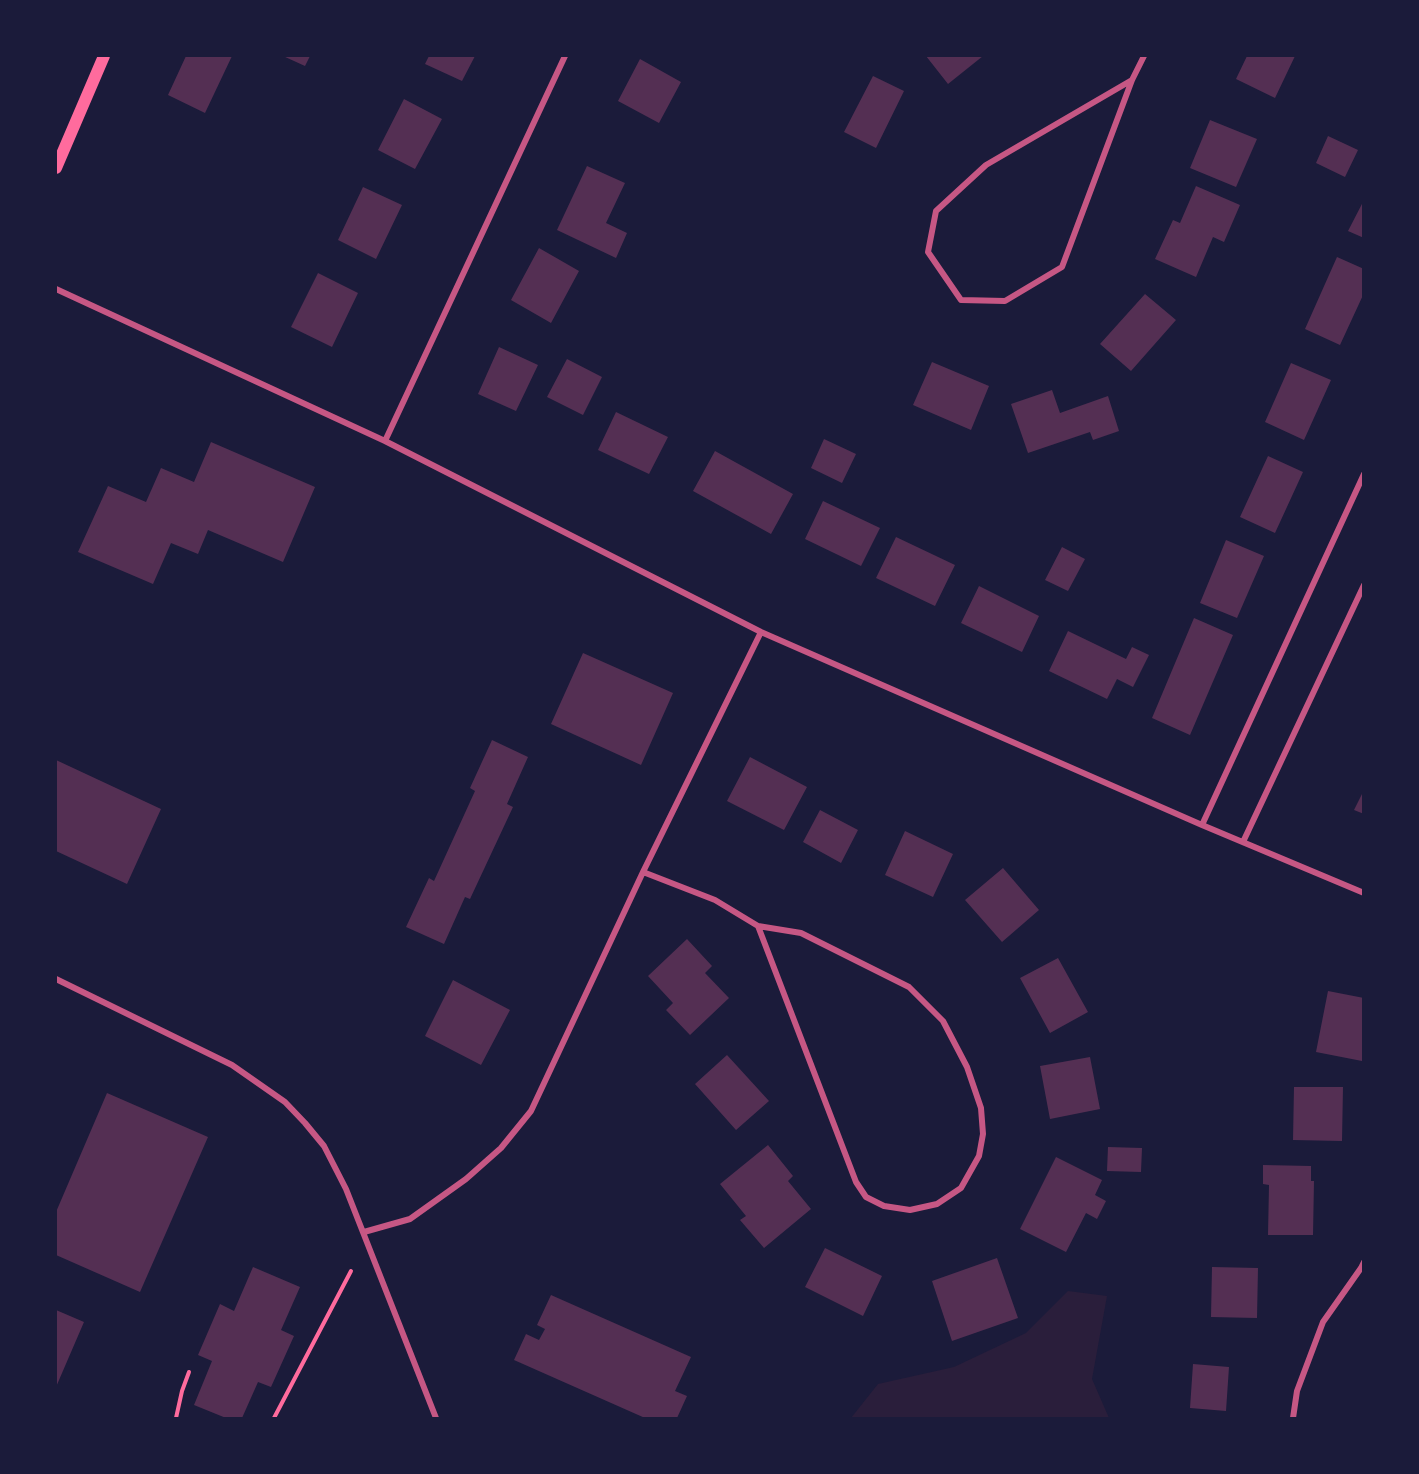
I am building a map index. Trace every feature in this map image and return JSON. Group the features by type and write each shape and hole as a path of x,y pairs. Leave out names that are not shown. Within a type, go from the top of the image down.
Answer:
{"main road":[{"path":"56,168 104,56"}],"street":[{"path":"385,441 565,56"},
{"path":"1132,80 986,165 936,211 928,252 962,300 1005,301 1062,267 1132,80 1144,56"},
{"path":"56,289 385,441 761,632 1202,825 1364,893"},
{"path":"1202,825 1364,474"},
{"path":"1243,842 1364,585"},
{"path":"364,1232 410,1219 457,1186 501,1148 531,1111 643,872 761,632"},
{"path":"643,872 715,900 758,926 801,933 909,987 943,1021 967,1067 981,1108 982,1134 979,1156 961,1188 937,1204 910,1210 884,1206 866,1197 856,1182 758,926"},
{"path":"56,980 232,1065 285,1102 305,1123 324,1146 346,1189 436,1419"},
{"path":"1293,1419 1297,1391 1323,1322 1363,1268"}],"path":[{"path":"274,1419 351,1271"},
{"path":"176,1419 189,1372"}],"shaded area":[{"path":"1068,1291 1107,1296 1092,1379 1109,1418 851,1418 878,1384 954,1367 1026,1333"}],"building":[{"path":"186,56 232,56 205,113 168,95"},
{"path":"283,56 310,56 305,66"},
{"path":"429,56 475,56 462,81 425,64"},
{"path":"926,56 983,56 948,84"},
{"path":"1247,56 1295,56 1275,98 1236,79"},
{"path":"640,59 681,82 659,123 618,101"},
{"path":"873,76 904,91 876,148 844,132"},
{"path":"404,99 442,119 415,169 378,150"},
{"path":"1210,120 1257,139 1236,187 1190,168"},
{"path":"1328,136 1358,150 1345,177 1316,163"},
{"path":"587,166 625,183 606,223 627,233 616,258 557,230"},
{"path":"1196,186 1240,205 1224,242 1213,237 1196,277 1155,259 1173,220 1180,223"},
{"path":"363,187 402,205 376,259 338,240"},
{"path":"1364,200 1364,238 1348,231"},
{"path":"539,248 579,271 551,323 511,300"},
{"path":"1337,257 1364,269 1364,293 1340,345 1305,329"},
{"path":"318,273 358,293 332,347 291,327"},
{"path":"1145,294 1176,320 1131,371 1100,344"},
{"path":"499,347 538,365 516,411 478,394"},
{"path":"567,359 602,377 583,415 547,397"},
{"path":"932,362 989,386 971,430 913,405"},
{"path":"1291,363 1331,380 1304,440 1265,422"},
{"path":"1052,390 1060,413 1108,396 1119,431 1093,440 1090,432 1028,453 1011,404"},
{"path":"616,412 668,437 649,474 598,450"},
{"path":"824,439 856,454 842,483 811,468"},
{"path":"211,442 315,487 283,562 208,530 198,554 171,543 153,584 78,552 108,486 146,502 161,468 194,482"},
{"path":"715,451 793,494 771,534 693,491"},
{"path":"1268,456 1303,472 1275,533 1240,517"},
{"path":"823,501 880,528 861,566 805,539"},
{"path":"896,537 955,565 935,606 876,578"},
{"path":"1226,540 1264,556 1237,618 1200,603"},
{"path":"1062,547 1085,559 1068,591 1045,580"},
{"path":"979,586 1039,616 1022,652 961,623"},
{"path":"1194,618 1233,635 1190,735 1152,718"},
{"path":"1068,631 1126,659 1132,647 1149,655 1133,687 1117,679 1107,699 1049,671"},
{"path":"583,653 673,693 641,765 551,724"},
{"path":"492,740 528,757 507,804 513,807 470,899 465,897 444,944 406,927 429,878 434,881 475,791 470,788"},
{"path":"750,757 807,787 784,830 727,801"},
{"path":"56,760 161,809 127,884 56,851"},
{"path":"1364,790 1364,814 1354,810"},
{"path":"820,810 858,830 841,863 803,842"},
{"path":"905,831 953,854 933,897 885,875"},
{"path":"1003,868 1039,910 1002,942 965,900"},
{"path":"687,939 712,966 705,973 729,998 690,1035 666,1010 673,1003 648,976"},
{"path":"1058,958 1088,1012 1050,1033 1020,978"},
{"path":"453,980 510,1010 481,1065 425,1036"},
{"path":"1328,991 1364,998 1362,1061 1316,1052"},
{"path":"727,1055 769,1101 736,1130 695,1084"},
{"path":"1090,1057 1100,1109 1050,1119 1040,1066"},
{"path":"1294,1087 1343,1087 1342,1141 1293,1140"},
{"path":"107,1093 208,1137 140,1292 56,1255 56,1212"},
{"path":"768,1145 793,1176 788,1181 811,1209 764,1248 740,1220 746,1216 720,1184"},
{"path":"1108,1147 1142,1148 1141,1172 1107,1171"},
{"path":"1056,1157 1102,1180 1095,1195 1106,1201 1097,1219 1086,1213 1066,1252 1020,1229"},
{"path":"1263,1165 1311,1166 1311,1181 1314,1181 1313,1235 1268,1235 1269,1185 1263,1184"},
{"path":"825,1248 882,1276 863,1316 805,1287"},
{"path":"997,1258 1018,1318 952,1341 932,1281"},
{"path":"253,1267 300,1287 281,1330 294,1336 271,1387 258,1382 242,1418 226,1418 194,1405 212,1361 198,1355 220,1304 234,1311"},
{"path":"1212,1267 1258,1268 1257,1318 1211,1317"},
{"path":"551,1295 691,1357 675,1391 687,1396 677,1418 645,1418 514,1360 526,1334 539,1340 545,1329 537,1325"},
{"path":"56,1310 84,1322 56,1387"},
{"path":"1193,1364 1229,1367 1226,1411 1190,1408"}]}
